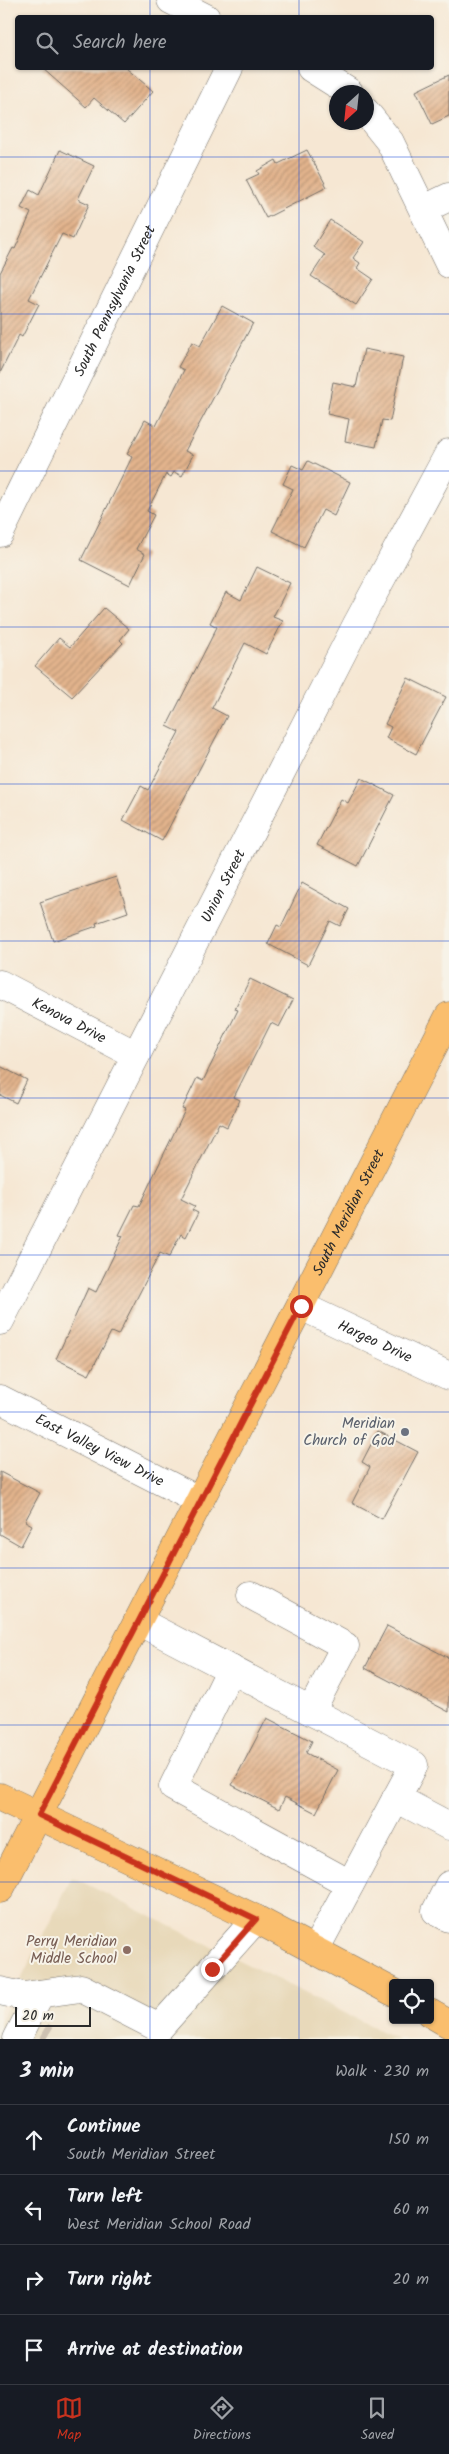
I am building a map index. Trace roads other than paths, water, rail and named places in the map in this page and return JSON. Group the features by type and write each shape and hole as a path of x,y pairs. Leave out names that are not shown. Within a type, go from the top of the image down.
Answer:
{"main road":[{"name":"South Meridian Street","path":"0,1889 449,1016"},
{"path":"0,1797 256,1919 389,1990"},
{"path":"434,2016 449,2024"}],"street":[{"path":"171,0 200,15"},
{"name":"South Pennsylvania Street","path":"0,533 228,70"},
{"path":"314,70 338,85"},
{"path":"374,122 390,142 449,264"},
{"path":"424,209 449,197"},
{"name":"Union Street","path":"0,1320 356,626 449,453"},
{"name":"Kenova Drive","path":"0,984 136,1055"},
{"name":"Hargeo Drive","path":"301,1306 449,1376"},
{"name":"East Valley View Drive","path":"0,1399 200,1501"},
{"path":"251,1595 346,1646 311,1711"},
{"path":"138,1621 414,1765 315,1950"},
{"path":"231,1670 173,1787 350,1884"},
{"path":"396,1798 449,1826"},
{"path":"449,1885 436,1911 449,1918"},
{"path":"0,1991 23,1996 81,1988 156,2033 256,1919"},
{"path":"27,2034 40,1994"}],"tunnel":[{"path":"41,2036 46,2039"}],"place":[{"name":"Meridian Church of God","path":"405,1432"},
{"name":"Perry Meridian Middle School","path":"127,1950"}]}
